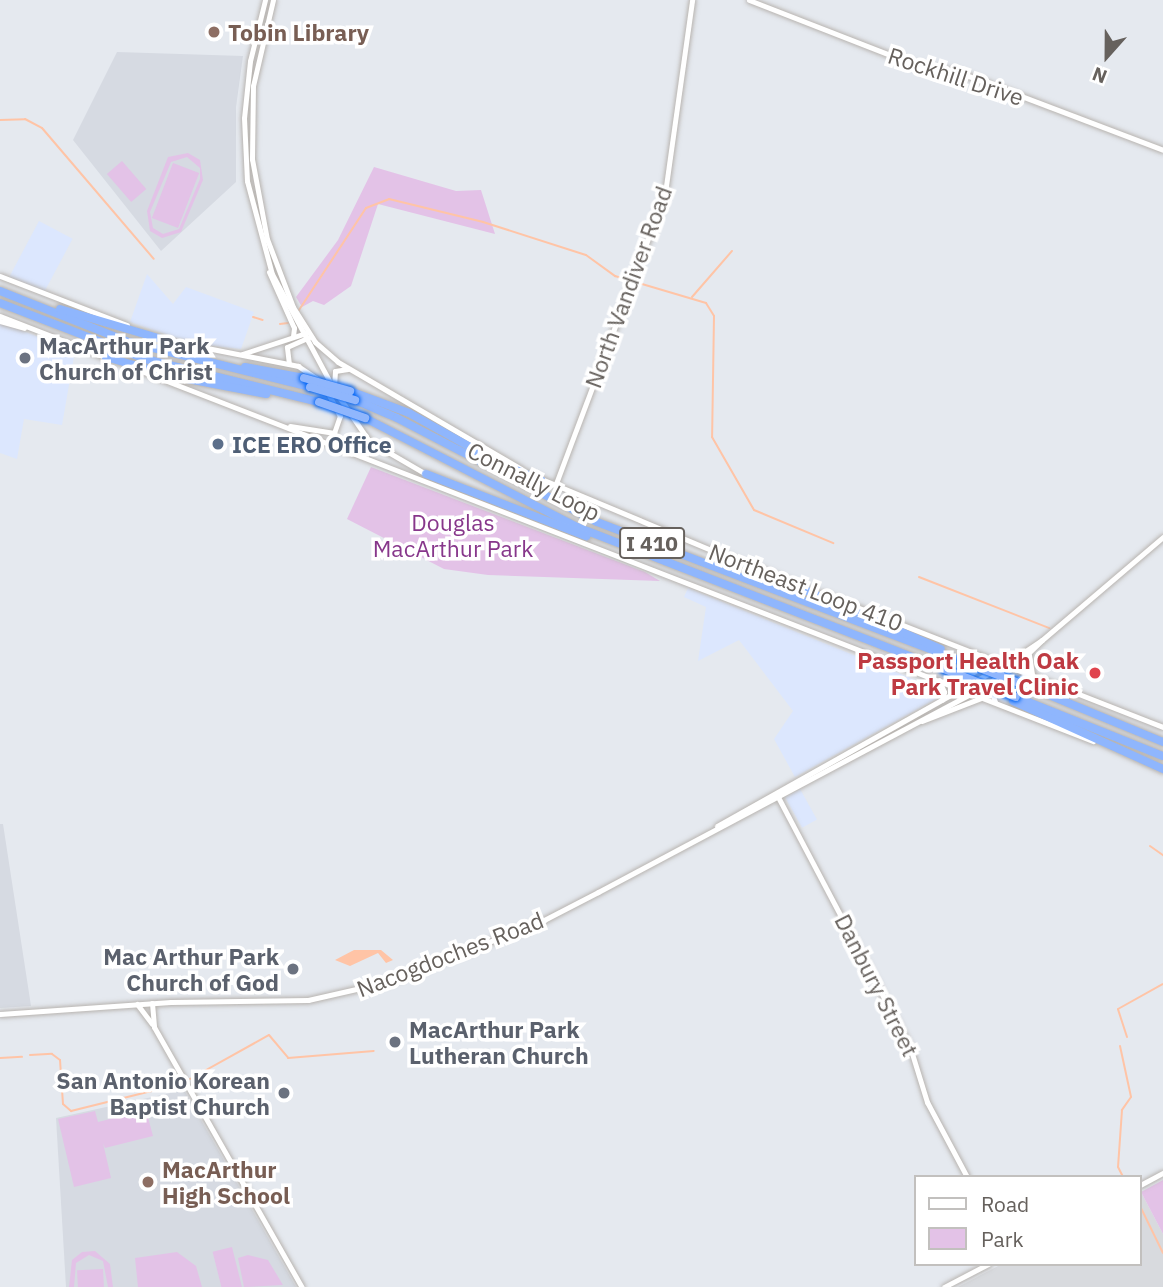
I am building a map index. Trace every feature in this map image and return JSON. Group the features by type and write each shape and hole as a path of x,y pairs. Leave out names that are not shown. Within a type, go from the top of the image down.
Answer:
{"highway":[{"name":"Connally Loop","path":"0,290 129,342 355,400 397,418 597,522 1032,688 1163,743"},
{"path":"21,298 168,341"},
{"name":"Connally Loop","path":"0,303 145,359 319,402 365,418 425,446 546,514 1163,756"},
{"path":"106,357 172,376 319,402"},
{"path":"206,363 304,377 350,391 409,413 500,464 541,480"},
{"path":"426,474 654,558"},
{"path":"747,565 911,634 961,661"},
{"path":"1015,699 1163,769"}],"main road":[{"path":"265,0 250,61 244,117 247,181 272,286 294,328 293,336"},
{"path":"273,0 251,102 253,177 276,267 307,335 334,389 369,441 426,474 511,516"},
{"name":"North Vandiver Road","path":"555,486 665,193 692,0"},
{"name":"Rockhill Drive","path":"749,0 913,64 958,72 1163,150"},
{"path":"267,262 307,335"},
{"path":"0,276 168,341 289,364 315,374 341,423 334,433 323,435 268,421"},
{"name":"Northeast Loop 410","path":"0,318 963,689 1163,769"},
{"path":"239,355 293,336 307,335"},
{"path":"289,364 287,347 307,335"},
{"name":"Northeast Loop 410","path":"307,335 351,370 541,480 747,565 1163,727"},
{"path":"334,389 335,371 351,370"},
{"name":"Nacogdoches Road","path":"0,1014 152,1003 308,1000 387,982 544,920 712,830 1006,664 1042,640 1163,537"},
{"name":"Nacogdoches Road","path":"712,830 972,693 1014,667 1042,640"},
{"path":"997,704 992,692 1017,677 1032,674 1027,664 1030,654"},
{"path":"941,702 944,692 942,682 961,682 983,667 981,655"},
{"path":"918,722 984,699"},
{"name":"Danbury Street","path":"778,797 910,1047 928,1102 966,1175"},
{"path":"152,1003 154,1027"},
{"path":"137,1004 154,1027 302,1287"},
{"path":"1142,1184 1163,1173"},
{"path":"944,1287 984,1266"}],"shaded area":[{"path":"117,52 243,56 236,107 236,182 161,251 73,140"},
{"path":"39,221 73,239 43,295 9,278"},
{"path":"147,274 173,304 186,287 254,312 241,349 194,344 130,322"},
{"path":"0,322 75,351 62,425 24,419 17,459 0,453"},
{"path":"688,588 935,688 936,699 795,777 774,739 793,711 739,640 698,661 706,607 684,597"},
{"path":"800,789 817,820 802,828 785,797"},
{"path":"0,824 3,824 31,1006 0,1008"},
{"path":"354,950 381,950 393,960 386,963 378,953 350,966 335,960"},
{"name":"MacArthur High School","path":"184,1090 296,1287 66,1287 56,1118"},
{"path":"1142,1194 1163,1234 1163,1287 958,1287 998,1266 1142,1266"}],"green space":[{"path":"188,153 200,160 203,180 181,232 162,238 150,231 147,211 168,157","holes":["187,157 200,168 200,179 179,229 163,234 153,228 150,212 171,162"]},
{"path":"122,161 146,189 131,202 107,174"},
{"path":"173,163 199,173 178,228 152,218"},
{"path":"374,167 456,191 481,190 495,234 378,204 351,286 324,305 313,301 302,307 296,297 338,240"},
{"name":"Douglas MacArthur Park","path":"371,467 645,572 660,581 488,575 444,569 347,519"},
{"path":"146,1110 153,1136 105,1148 103,1143 111,1178 74,1187 58,1119 95,1111 98,1122"},
{"path":"1163,1180 1163,1234 1142,1194"},
{"path":"232,1247 242,1287 221,1287 213,1252"},
{"path":"95,1251 110,1264 113,1287 108,1287 103,1261 89,1255 76,1263 74,1287 69,1287 72,1260 82,1252"},
{"path":"177,1252 196,1266 202,1287 138,1287 135,1258"},
{"path":"248,1255 268,1260 283,1285 244,1287 238,1258"},
{"path":"103,1269 104,1287 78,1287 77,1270"}],"waterway":[{"path":"0,120 25,119 42,128 154,259"},
{"path":"299,310 366,208 389,199 483,222 586,255 615,276 706,303 714,316 712,437 754,510 833,543"},
{"path":"692,297 732,251"},
{"path":"253,317 263,320"},
{"path":"280,324 288,323"},
{"path":"919,577 1049,628"},
{"path":"1150,846 1163,855"},
{"path":"1127,1037 1118,1009 1163,984"},
{"path":"190,1079 269,1035 288,1058 374,1051"},
{"path":"1120,1046 1131,1097 1122,1110 1118,1167 1122,1175"},
{"path":"30,1055 52,1054 60,1060 63,1104 71,1111 180,1084"},
{"path":"0,1058 22,1057"},
{"path":"1142,1210 1163,1253"}],"place":[{"name":"Tobin Library","path":"214,32"},
{"name":"MacArthur Park Church of Christ","path":"25,358"},
{"name":"ICE ERO Office","path":"218,444"},
{"name":"Passport Health Oak Park Travel Clinic","path":"1095,673"},
{"name":"Mac Arthur Park Church of God","path":"293,969"},
{"name":"MacArthur Park Lutheran Church","path":"395,1042"},
{"name":"San Antonio Korean Baptist Church","path":"284,1093"},
{"name":"MacArthur High School","path":"148,1182"}]}
